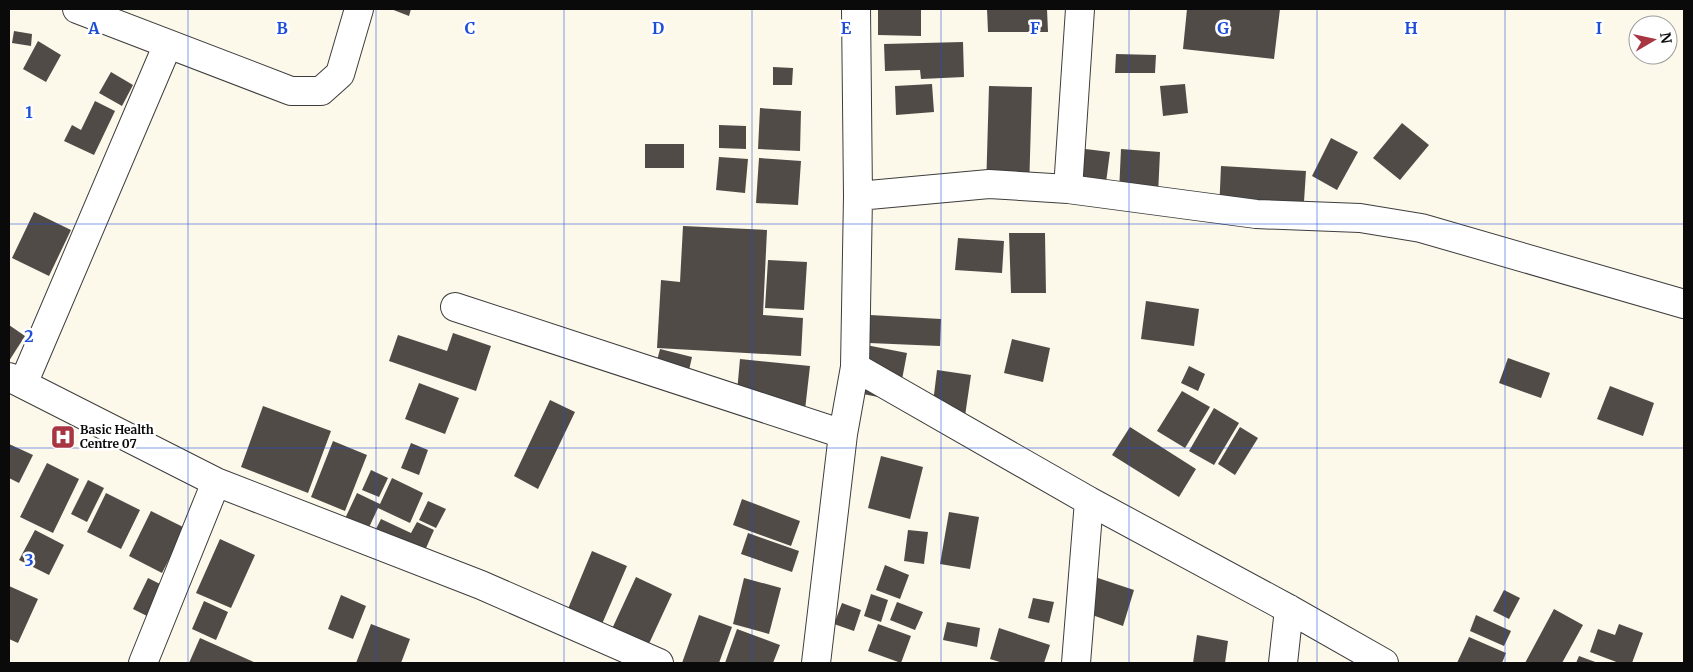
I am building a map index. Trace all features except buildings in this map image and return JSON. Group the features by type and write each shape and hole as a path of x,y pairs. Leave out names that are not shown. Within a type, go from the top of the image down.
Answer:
{"street":[{"path":"77,9 291,91 321,91 340,74 359,9"},
{"path":"816,663 843,434 855,367 858,196 856,9"},
{"path":"1068,189 1080,9"},
{"path":"168,44 16,380 216,482 481,585 659,663"},
{"path":"858,196 989,184 1068,189 1256,214 1360,218 1421,228 1684,304"},
{"path":"455,307 843,434"},
{"path":"855,367 1089,501 1289,609 1384,663"},
{"path":"143,663 216,482"},
{"path":"1076,663 1089,501"},
{"path":"1283,663 1289,609"}],"place":[{"name":"Basic Health Centre 07","path":"63,437"}]}
